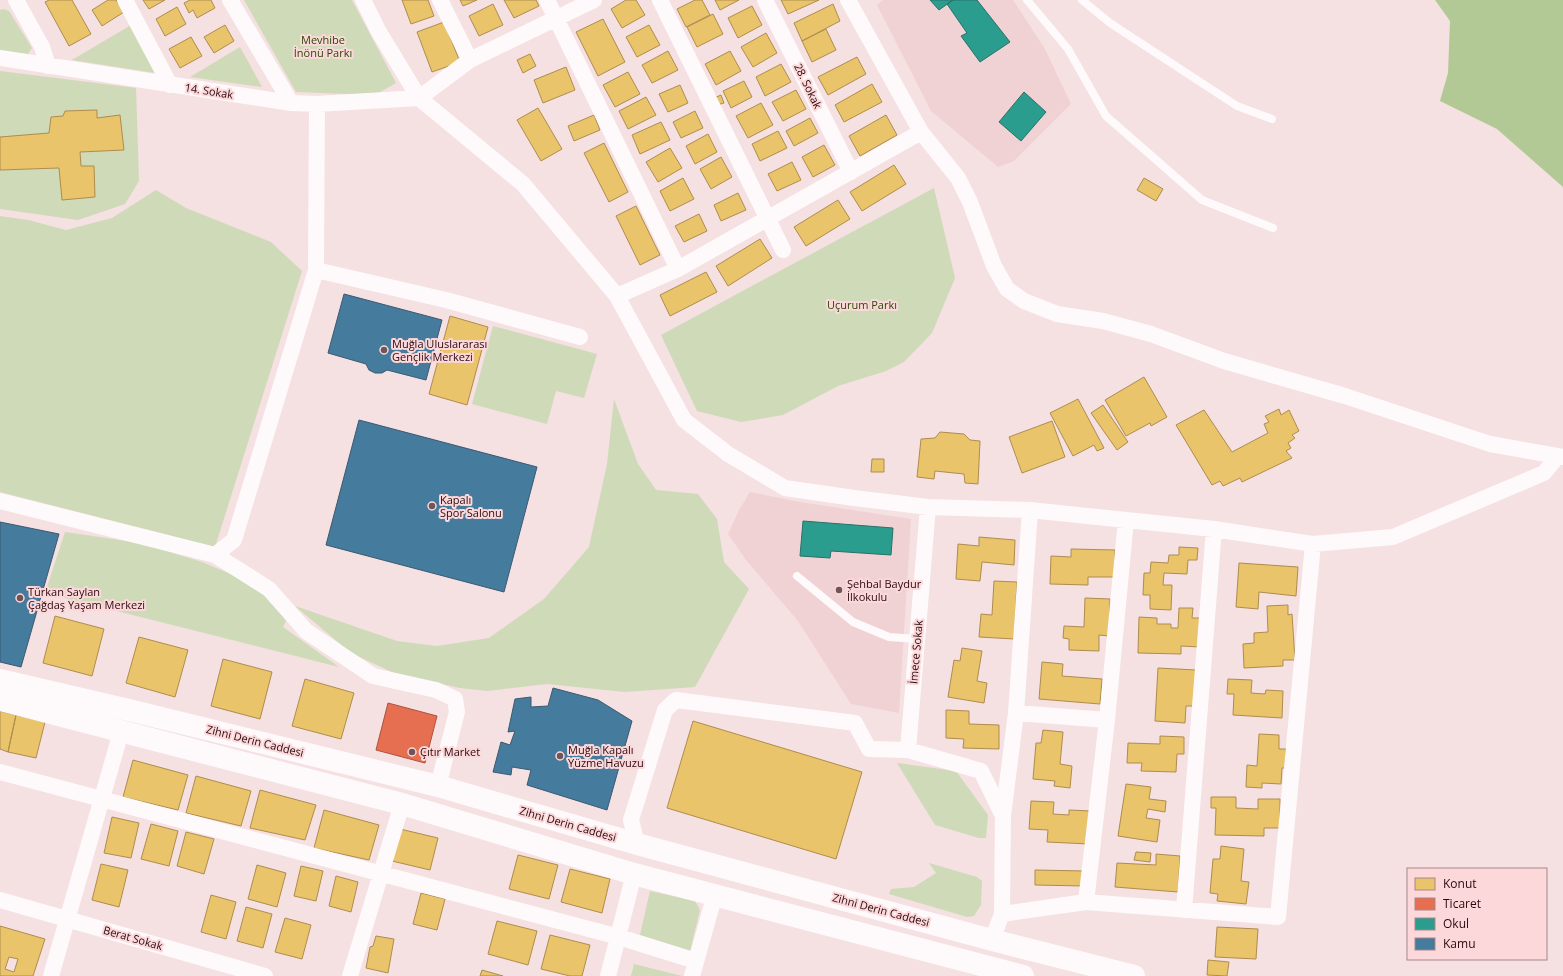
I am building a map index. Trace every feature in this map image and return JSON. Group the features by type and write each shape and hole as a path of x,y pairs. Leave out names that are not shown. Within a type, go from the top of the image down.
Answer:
{"main road":[{"name":"Zihni Derin Caddesi","path":"0,680 438,786 722,867 992,940 1134,976"},
{"path":"0,700 402,804 634,874 1024,976"},
{"path":"634,874 638,844"},
{"path":"715,894 722,867"},
{"path":"986,966 992,940"}],"street":[{"path":"16,0 42,47 48,66"},
{"path":"125,0 170,85"},
{"path":"230,0 291,104"},
{"path":"363,0 379,32 419,98 523,184 617,296 684,420 728,454 785,488 928,507 1030,510 1214,529 1313,544 1393,537 1544,472 1560,457"},
{"path":"440,0 470,60"},
{"path":"547,0 678,269"},
{"path":"419,98 470,60 594,0"},
{"path":"660,0 783,250"},
{"name":"28. Sokak","path":"765,0 850,172"},
{"path":"848,0 921,132 958,178 970,202 994,266 1007,289 1024,302 1057,314 1103,321 1151,334 1224,361 1345,396 1490,444 1560,457"},
{"name":"14. Sokak","path":"0,58 291,104 317,104 419,98"},
{"path":"215,555 234,540 316,270 317,104"},
{"path":"617,296 678,269 921,132"},
{"path":"316,270 446,300 580,337"},
{"path":"0,502 215,555 269,589 306,631 373,676 436,690 455,699 457,712 438,786"},
{"name":"İmece Sokak","path":"908,750 928,507"},
{"path":"992,940 1002,914 1003,816 1016,713 1030,510"},
{"path":"1086,902 1126,520"},
{"path":"1184,910 1214,529"},
{"path":"1002,914 1086,902 1278,917 1313,544"},
{"path":"638,844 631,820 665,710 676,700 855,722 868,749 908,750 981,771 1003,816"},
{"path":"1016,713 1106,720"},
{"path":"51,976 121,732"},
{"path":"0,772 619,937 696,961"},
{"path":"350,976 402,804"},
{"path":"608,976 634,874"},
{"path":"692,976 715,894"},
{"name":"Berat Sokak","path":"0,900 265,976"}],"lane":[{"path":"1027,0 1068,49 1106,116 1202,200 1273,228"},
{"path":"1082,0 1110,23 1237,106 1272,119"},
{"path":"797,576 853,622 889,636 917,639"}],"shaded area":[{"path":"883,0 1013,0 1045,49 1071,104 1014,161 998,167 931,111 877,5"},
{"name":"Şehbal Baydur İlkokulu","path":"750,492 800,502 911,519 899,713 851,704 798,621 746,560 728,534 739,510"}],"green space":[{"name":"Mevhibe İnönü Parkı","path":"244,0 352,0 396,83 375,95 296,92"},
{"path":"1435,0 1563,0 1563,187 1497,129 1440,101 1448,73 1450,21"},
{"path":"3,9 9,11 32,48 28,54 0,51 0,10"},
{"path":"131,25 155,73 72,60"},
{"path":"240,47 262,87 190,77"},
{"path":"0,71 136,88 139,181 125,204 78,220 0,209"},
{"name":"Uçurum Parkı","path":"934,188 955,278 932,333 904,362 886,371 838,386 783,415 741,422 697,411 661,335"},
{"path":"156,190 186,208 271,242 302,271 215,547 0,492 0,216 28,220 66,230 112,218"},
{"path":"493,326 597,354 584,398 556,391 547,424 472,404"},
{"path":"614,399 638,464 656,490 698,494 717,519 724,562 749,589 695,687 625,692 547,684 487,691 460,688 394,673 351,653 295,606 397,641 437,646 489,638 544,599 589,547 607,464"},
{"path":"65,532 140,543 202,562 247,581 276,603 288,617 283,627 339,667 45,593"},
{"path":"897,763 956,771 988,815 986,838 979,838 935,825"},
{"path":"929,863 977,877 982,881 981,905 974,916 967,917 889,894 891,889 914,887 936,873"},
{"path":"650,891 695,901 700,910 690,951 640,935"},
{"path":"634,964 682,976 631,976"}],"building: Konut":[{"path":"49,0 72,0 91,34 69,46 45,2"},
{"path":"108,0 116,0 124,12 102,26 92,10"},
{"path":"143,0 165,0 149,9"},
{"path":"190,0 211,0 215,8 197,18 193,10 189,13 184,3"},
{"path":"402,0 428,0 434,16 411,24"},
{"path":"460,0 477,0 463,6"},
{"path":"504,0 536,0 539,6 514,18"},
{"path":"626,0 636,0 645,15 622,28 611,9"},
{"path":"695,0 702,0 710,15 686,27 677,9"},
{"path":"715,0 739,0 720,10"},
{"path":"781,0 819,0 788,14"},
{"path":"493,4 503,25 479,36 469,16"},
{"path":"833,4 840,21 802,41 794,23"},
{"path":"752,6 762,25 738,38 728,18"},
{"path":"177,7 186,24 165,36 156,19"},
{"path":"713,14 723,34 697,47 687,27"},
{"path":"603,19 625,62 598,76 576,32"},
{"path":"444,22 460,62 432,72 417,32"},
{"path":"225,25 234,41 214,53 204,37"},
{"path":"649,25 660,45 637,57 626,37"},
{"path":"826,29 836,50 812,62 802,41"},
{"path":"766,33 777,53 753,67 741,47"},
{"path":"191,37 202,56 180,68 169,49"},
{"path":"668,51 678,70 652,83 642,65"},
{"path":"730,51 741,71 716,85 705,64"},
{"path":"530,54 536,66 523,73 517,60"},
{"path":"857,57 866,74 828,95 818,77"},
{"path":"781,64 791,82 765,96 756,77"},
{"path":"566,67 575,90 543,103 534,80"},
{"path":"628,72 640,94 615,107 603,85"},
{"path":"744,81 752,97 731,108 723,91"},
{"path":"872,84 882,102 844,122 835,105"},
{"path":"680,85 688,103 668,112 659,94"},
{"path":"796,90 806,109 783,121 772,102"},
{"path":"721,95 724,103 717,105 714,98"},
{"path":"646,97 656,115 628,129 619,111"},
{"path":"761,103 773,125 748,138 736,116"},
{"path":"538,108 562,149 541,161 517,120"},
{"path":"97,110 97,118 120,115 124,150 80,152 81,166 94,166 95,197 62,200 59,168 0,170 0,137 49,133 51,117 63,116 65,111"},
{"path":"695,111 703,128 681,138 673,122"},
{"path":"594,115 600,130 574,141 568,126"},
{"path":"886,115 897,135 860,156 849,136"},
{"path":"810,118 818,133 794,146 786,131"},
{"path":"661,122 670,140 640,154 632,135"},
{"path":"778,131 787,148 760,161 752,144"},
{"path":"708,134 717,152 695,164 686,146"},
{"path":"604,143 628,192 609,202 584,153"},
{"path":"824,145 835,165 813,177 802,157"},
{"path":"670,148 682,168 658,182 646,162"},
{"path":"721,157 732,177 711,189 700,169"},
{"path":"792,162 801,180 777,191 768,174"},
{"path":"894,165 906,184 862,211 850,192"},
{"path":"683,178 694,199 670,211 660,191"},
{"path":"1144,178 1163,189 1156,201 1137,190"},
{"path":"738,193 746,210 721,221 714,205"},
{"path":"838,200 850,219 806,246 794,227"},
{"path":"636,206 660,255 640,265 616,216"},
{"path":"699,214 707,231 684,242 675,226"},
{"path":"760,239 772,258 728,286 716,266"},
{"path":"706,272 717,292 670,316 660,295"},
{"path":"450,316 488,327 467,405 429,394"},
{"path":"1144,377 1167,417 1151,426 1150,423 1126,436 1105,400"},
{"path":"1078,399 1104,448 1097,451 1094,445 1073,456 1050,413"},
{"path":"1103,405 1128,442 1117,450 1091,413"},
{"path":"1279,409 1281,415 1289,410 1299,431 1292,435 1295,438 1288,443 1291,448 1286,451 1292,458 1242,482 1240,478 1223,486 1220,481 1212,485 1176,425 1204,410 1232,452 1268,433 1264,424 1269,422 1265,416"},
{"path":"1052,421 1065,457 1022,473 1009,437"},
{"path":"940,432 964,434 970,440 980,441 978,484 965,483 964,474 935,471 934,479 917,477 921,439 935,438"},
{"path":"872,459 884,459 884,472 871,472"},
{"path":"979,537 1015,540 1014,565 982,562 980,581 956,579 958,544 979,546"},
{"path":"1179,547 1198,548 1197,560 1188,560 1187,574 1164,573 1163,585 1172,585 1171,610 1150,609 1150,595 1143,595 1144,573 1150,573 1151,562 1168,563 1169,555 1179,555"},
{"path":"1071,549 1115,550 1114,577 1088,577 1088,585 1050,584 1051,556 1071,557"},
{"path":"1239,563 1298,567 1296,596 1259,592 1258,609 1236,607"},
{"path":"994,581 1017,582 1014,639 979,637 981,614 992,615"},
{"path":"1085,598 1110,599 1109,636 1099,635 1099,651 1069,650 1069,639 1063,638 1064,626 1084,627"},
{"path":"1288,605 1288,615 1292,614 1295,660 1283,660 1283,666 1244,668 1243,644 1254,643 1254,633 1268,632 1267,606"},
{"path":"1179,608 1193,608 1192,618 1201,618 1200,647 1181,646 1181,654 1138,653 1139,617 1157,618 1157,624 1171,624 1171,628 1178,628"},
{"path":"55,616 104,629 92,676 43,663"},
{"path":"139,637 188,650 175,697 126,683"},
{"path":"962,648 982,651 977,681 987,683 984,703 948,697 954,660 960,661"},
{"path":"223,659 272,672 260,719 211,706"},
{"path":"1042,662 1063,664 1062,676 1102,679 1100,704 1039,699"},
{"path":"1158,668 1196,670 1194,706 1186,706 1185,723 1155,721"},
{"path":"305,679 354,693 341,739 292,726"},
{"path":"1228,679 1252,680 1251,693 1265,694 1266,690 1283,691 1282,718 1233,715 1234,694 1227,694"},
{"path":"946,710 969,711 969,724 999,725 999,749 963,748 964,739 946,738"},
{"path":"0,711 16,715 8,752 0,749"},
{"path":"16,715 45,722 36,758 8,752"},
{"path":"693,721 862,772 836,859 667,808"},
{"path":"1043,730 1063,732 1060,764 1072,766 1070,788 1054,786 1055,781 1033,779 1036,743 1041,743"},
{"path":"1259,734 1279,735 1279,749 1286,749 1285,768 1282,768 1281,784 1262,783 1262,788 1246,787 1247,765 1257,766"},
{"path":"1160,736 1184,737 1184,754 1177,754 1176,772 1141,771 1142,763 1127,763 1128,743 1160,744"},
{"path":"133,760 188,775 178,810 123,797"},
{"path":"196,776 251,791 241,826 186,813"},
{"path":"1126,784 1151,787 1149,799 1166,801 1165,812 1148,809 1146,818 1160,820 1157,842 1118,836"},
{"path":"260,790 316,805 305,840 250,828"},
{"path":"1211,797 1236,797 1236,808 1258,809 1258,799 1280,799 1280,828 1264,828 1264,836 1215,835 1216,808 1211,808"},
{"path":"1031,801 1054,802 1053,814 1069,815 1069,810 1091,811 1089,844 1047,842 1048,830 1029,829"},
{"path":"324,810 379,825 369,860 314,848"},
{"path":"112,817 139,823 131,858 104,853"},
{"path":"151,824 178,831 169,866 141,859"},
{"path":"400,829 438,838 430,870 392,861"},
{"path":"186,832 214,839 204,874 177,866"},
{"path":"1221,846 1244,849 1241,881 1249,882 1246,904 1217,901 1218,894 1210,893 1213,859 1220,859"},
{"path":"1136,852 1151,853 1150,862 1134,860"},
{"path":"1156,854 1180,856 1178,892 1115,887 1117,863 1156,865"},
{"path":"518,855 558,865 549,899 509,889"},
{"path":"101,864 128,870 119,907 92,900"},
{"path":"257,865 286,873 277,907 248,899"},
{"path":"301,866 323,871 316,901 294,896"},
{"path":"570,869 610,879 602,913 561,902"},
{"path":"1035,870 1085,871 1084,886 1035,885"},
{"path":"336,876 358,882 351,912 329,906"},
{"path":"421,893 445,899 437,930 413,924"},
{"path":"211,895 236,902 226,939 201,932"},
{"path":"246,907 272,914 263,948 237,941"},
{"path":"285,918 311,925 302,959 275,952"},
{"path":"497,921 537,931 528,965 488,954"},
{"path":"0,926 45,939 33,976 0,976","holes":["9,957 18,959 14,972 5,969"]},
{"path":"1217,927 1258,929 1256,959 1215,957"},
{"path":"550,935 590,945 582,976 570,976 541,969"},
{"path":"376,936 394,939 388,973 366,968 370,947 373,946"},
{"path":"1208,960 1229,962 1227,976 1207,975"},
{"path":"482,970 503,976 480,976"}],"building: Ticaret":[{"path":"388,703 437,716 425,763 376,750"}],"building: Okul":[{"path":"930,0 953,0 939,10"},
{"path":"953,0 977,0 1010,42 980,62 961,36 967,33 947,4"},
{"path":"1024,92 1046,112 1021,141 999,122"},
{"path":"803,521 893,528 891,555 831,551 830,558 800,556"}],"building: Kamu":[{"path":"344,294 442,320 426,380 387,370 382,373 375,373 369,370 366,364 328,353"},
{"name":"Kapalı Spor Salonu","path":"359,420 537,467 504,592 326,545"},
{"name":"Türkan Saylan Çağdaş Yaşam Merkezi","path":"0,522 59,534 21,667 0,662"},
{"name":"Muğla Kapalı Yüzme Havuzu","path":"553,688 598,700 632,721 607,810 527,785 531,770 512,767 511,775 493,772 501,742 510,745 515,731 508,732 515,699 531,697 531,707 548,706"}],"place":[{"name":"Muğla Uluslararası Gençlik Merkezi","path":"384,350"},
{"name":"Kapalı Spor Salonu","path":"432,506"},
{"name":"Şehbal Baydur İlkokulu","path":"839,590"},
{"name":"Türkan Saylan Çağdaş Yaşam Merkezi","path":"20,598"},
{"name":"Çıtır Market","path":"412,752"},
{"name":"Muğla Kapalı Yüzme Havuzu","path":"560,756"}]}
